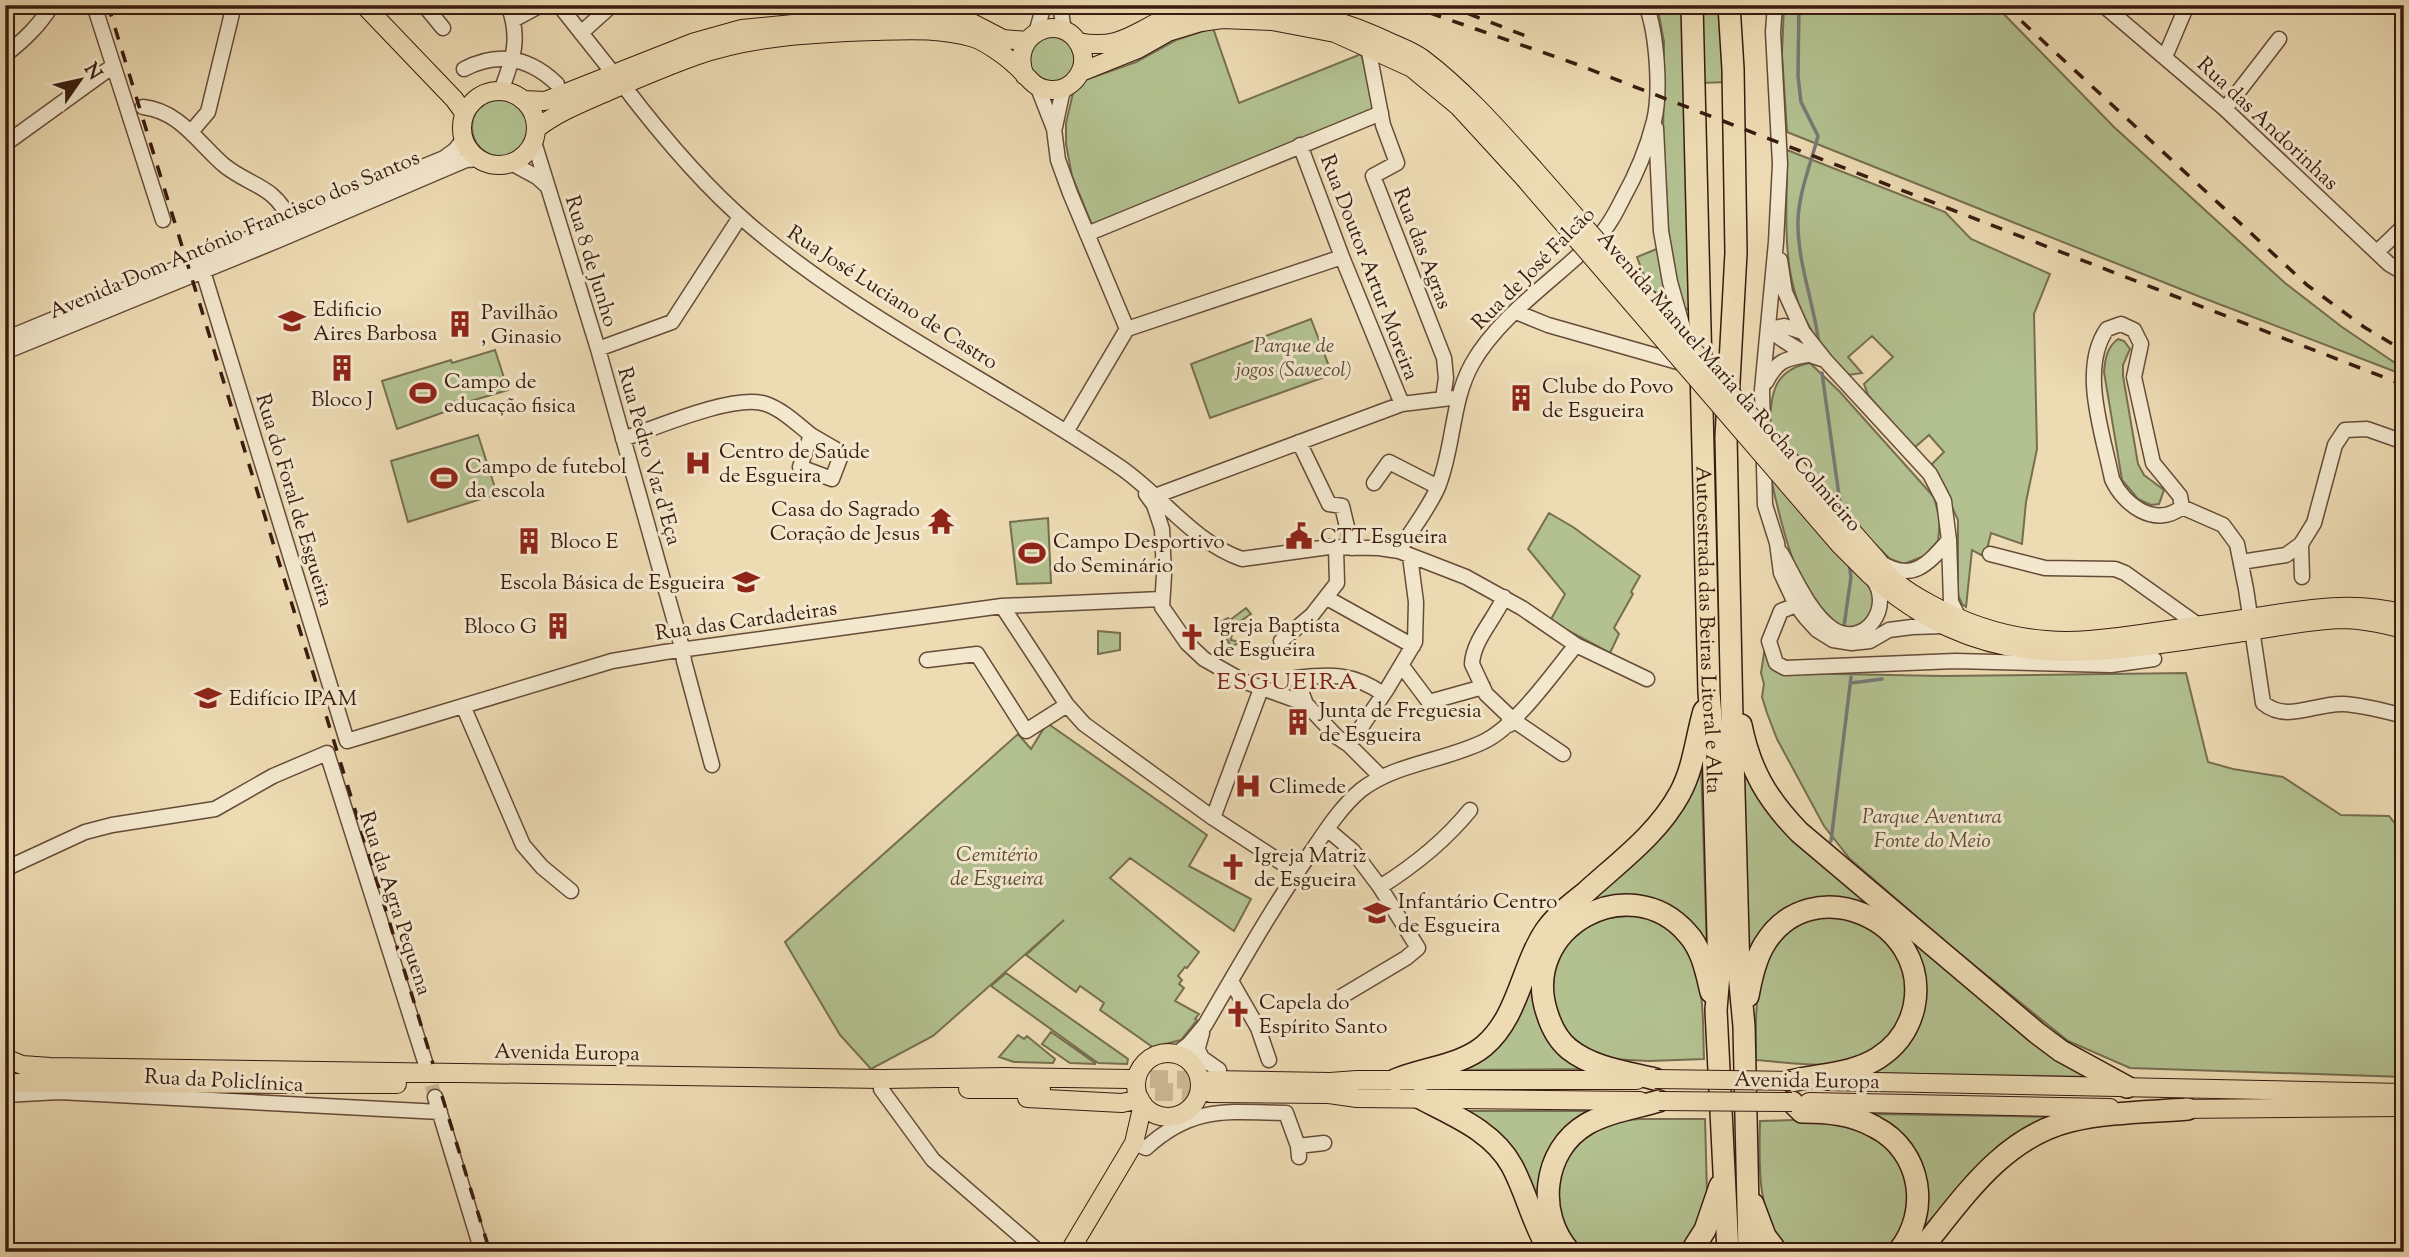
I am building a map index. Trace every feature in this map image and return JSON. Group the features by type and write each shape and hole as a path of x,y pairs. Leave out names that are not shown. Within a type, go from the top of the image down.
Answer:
{"highway":[{"name":"Autoestrada das Beiras Litoral e Alta","path":"1692,5 1709,692 1719,960 1716,1010 1728,1252"},
{"name":"Autoestrada das Beiras Litoral e Alta","path":"1729,5 1733,69 1736,253 1727,437 1749,1252"},
{"path":"1732,674 1746,744 1756,774 1765,791 1789,822 2043,1038 2127,1087"},
{"path":"1395,1080 1468,1056 1496,1034 1510,1012 1533,952 1551,923 1645,839 1673,804 1691,764 1709,692"},
{"path":"1655,1079 1587,1060 1570,1049 1558,1035 1545,1006 1542,985 1546,961 1562,933 1589,914 1609,907 1626,905 1657,911 1679,924 1695,943 1704,962 1716,1010"},
{"path":"1744,1026 1751,982 1759,956 1772,934 1791,918 1829,907 1851,909 1879,922 1895,936 1911,965 1916,989 1912,1015 1899,1040 1880,1057 1791,1092 1802,1112 1843,1114 1887,1134 1902,1149 1917,1180 1919,1205 1909,1237 1898,1252"},
{"path":"1420,1098 1478,1130 1498,1147 1513,1169 1550,1252"},
{"path":"1570,1252 1557,1234 1548,1209 1548,1187 1556,1158 1573,1134 1584,1126 1612,1114 1659,1101"},
{"path":"1919,1252 1983,1175 2000,1157 2020,1143 2053,1126 2071,1121 2188,1109"},
{"path":"1691,1252 1705,1230 1725,1170"},
{"path":"1746,1185 1765,1236 1777,1252"}],"main road":[{"path":"364,5 454,99 465,114"},
{"path":"380,5 460,91 477,98"},
{"path":"535,136 532,111 524,100 513,93 501,91 488,92 477,98 465,114 462,126 464,139 470,150 480,159 491,164 511,163 527,153 535,136 557,113 618,79 692,43 742,29 831,13 949,17 972,23 1003,39 1031,37 1049,28 1101,45 1126,40 1188,8 1225,5"},
{"name":"Avenida Manuel Maria da Rocha Colmieiro","path":"1244,5 1323,15 1384,39 1420,57 1468,98 1686,365 1840,545 1874,568"},
{"name":"Avenida Manuel Maria da Rocha Colmieiro","path":"1081,72 1138,50 1168,32 1222,19 1272,21 1335,33 1412,68 1458,106 1529,173 1687,343 1874,568 1893,595 2005,647 2045,652 2096,653 2252,629 2342,619 2404,629"},
{"path":"524,100 545,101 746,43 820,34 933,29 976,39 1014,63 1032,82 1048,91 1066,88 1081,72 1083,53 1071,36"},
{"path":"1031,37 1021,60 1032,82"},
{"name":"Avenida Manuel Maria da Rocha Colmieiro","path":"1952,623 2046,640 2094,640 2198,625 2252,629 2342,606 2404,614"},
{"path":"1137,1134 1129,1108 1132,1095 1143,1066 1158,1055 1176,1054 1204,1071 1329,1074 1357,1089"},
{"name":"Avenida Europa","path":"5,1058 22,1065 50,1067 896,1079 1008,1083 1132,1095"},
{"path":"1143,1066 1129,1069 1028,1068 1008,1083 1029,1099 1132,1095 1148,1110 1162,1117 1173,1117 1192,1106 1204,1071"},
{"name":"Avenida Europa","path":"1357,1089 1395,1080 1655,1079 1791,1092 2188,1109 2404,1107"},
{"name":"Avenida Europa","path":"1357,1089 1420,1098 1659,1101 1791,1092 1881,1081 2404,1093"},
{"name":"Avenida Europa","path":"5,1083 880,1089 1008,1083"},
{"path":"1192,1106 1207,1103 1330,1103 1357,1089"},
{"path":"1069,1252 1137,1134 1162,1117"}],"street":[{"path":"5,55 40,23 52,5"},
{"path":"94,5 163,220"},
{"path":"191,132 208,112 234,5"},
{"path":"424,5 443,29"},
{"path":"501,91 513,60 515,45 510,12 541,5"},
{"name":"Rua José Luciano de Castro","path":"559,5 618,79 713,190 740,217 799,264 849,298 1123,468 1174,514 1230,555 1242,559 1336,548 1379,548 1404,554 1466,577 1504,597 1576,645 1647,679"},
{"path":"581,33 612,5"},
{"path":"760,5 773,5"},
{"path":"1031,37 1044,5"},
{"path":"1060,5 1071,36"},
{"name":"Rua de José Falcão","path":"1404,554 1438,487 1459,399 1470,367 1482,348 1516,312 1602,233 1637,174 1655,119 1657,69 1653,29 1646,5"},
{"path":"1775,5 1773,32 1780,164 1776,242 1762,390 1765,505 1777,544 1781,573 1796,605 1817,630 1833,640 1852,643 1870,640 1889,630 1952,623 1949,540 1944,501 1930,474 1803,332 1785,292 1776,242"},
{"name":"Rua das Andorinhas","path":"2103,5 2225,109 2389,264 2404,273"},
{"path":"2165,57 2187,5"},
{"path":"2225,109 2279,39"},
{"name":"Rua das Agras","path":"1368,47 1382,125 1397,163 1373,176 1444,358 1446,378 1443,398"},
{"path":"464,69 477,62 493,59 513,60 531,64 557,84"},
{"path":"5,144 113,66"},
{"path":"1032,82 1054,129 1058,159 1087,234 1128,329"},
{"path":"1054,129 1062,94 1066,88"},
{"path":"143,107 156,108 174,117 227,167 274,195 283,204 290,220"},
{"path":"1087,234 1381,113"},
{"path":"1655,119 1661,231 1670,282 1687,343"},
{"name":"Rua 8 de Junho","path":"535,136 547,186 598,349"},
{"name":"Avenida Dom António Francisco dos Santos","path":"5,339 444,158 464,139"},
{"name":"Rua Doutor Artur Moreira","path":"1300,145 1402,404"},
{"name":"Avenida Dom António Francisco dos Santos","path":"5,352 466,160 480,159"},
{"name":"Rua 8 de Junho","path":"511,163 537,177 547,186"},
{"name":"Rua Pedro Vaz d'Eça","path":"712,765 683,651 598,349 671,322 740,217"},
{"path":"2377,252 2404,226"},
{"path":"1066,432 1128,329 1342,257"},
{"name":"Rua do Foral de Esgueira","path":"203,271 347,741"},
{"path":"1516,312 1548,325 1686,365"},
{"path":"2127,325 2138,336 2141,344 2133,377 2153,463 2180,496 2182,507 2176,512 2144,513 2125,500 2112,479 2093,373 2096,348 2107,329 2112,326 2127,325"},
{"path":"1769,329 1784,326 1803,332"},
{"path":"1769,329 1786,344 1826,360"},
{"path":"1762,390 1774,367 1787,358 1808,355"},
{"path":"1155,496 1402,404 1443,398 1459,399"},
{"path":"623,439 732,402 764,403 783,413 811,435"},
{"path":"2241,562 2286,555 2301,544 2314,523 2335,445 2345,430 2367,429 2404,442"},
{"path":"1299,442 1329,504 1342,506 1352,548"},
{"path":"1374,483 1389,462 1438,487"},
{"path":"1139,482 1154,505 1161,529 1164,575 1161,598 1166,616 1187,643 1205,659 1261,689 1307,704"},
{"path":"2182,507 2223,525 2237,544 2263,703 2272,711 2284,713 2339,704 2367,706 2404,716"},
{"path":"1158,520 1165,515 1174,514"},
{"path":"1777,544 1804,595 1824,621 1835,630 1847,634 1859,632 1877,617 1881,603 1874,568 1904,572 1920,568 1949,540"},
{"path":"2301,544 2302,577"},
{"path":"1282,641 1298,629 1337,583 1336,548"},
{"path":"1349,744 1415,642 1416,602 1404,554"},
{"path":"1990,554 2045,568 2115,569 2125,573 2198,625"},
{"path":"1504,597 1478,644 1472,664 1486,694 1511,722 1563,754"},
{"name":"Rua das Cardadeiras","path":"347,741 464,708 612,661 1002,606 1161,598"},
{"path":"1326,598 1413,646"},
{"path":"1796,605 1781,611 1769,641 1776,663 1785,668 1955,661 2111,665 2154,659"},
{"path":"1002,606 1067,705 1084,723 1213,818 1296,872"},
{"path":"2167,630 2170,607"},
{"path":"1176,1054 1189,1044 1205,1025 1296,872 1345,805 1381,776 1488,740 1511,722 1576,645"},
{"path":"927,660 977,654 1026,731 1067,705"},
{"path":"1403,662 1402,666 1429,702 1483,687"},
{"path":"1381,776 1349,744 1337,737 1307,704 1296,678 1328,674 1369,684 1383,694"},
{"path":"1213,818 1261,689"},
{"path":"464,708 523,845 542,867 571,891"},
{"name":"Rua da Agra Pequena","path":"5,869 85,832 215,808 273,776 327,753 426,1065"},
{"path":"1380,887 1428,854 1470,810"},
{"path":"1327,829 1353,851 1380,887 1418,948 1339,998"},
{"path":"1231,981 1258,1028 1269,1060"},
{"path":"1204,1071 1205,1025"},
{"path":"880,1089 933,1160 1039,1252"},
{"name":"Rua da Policlínica","path":"5,1096 59,1092 440,1112"},
{"path":"435,1097 482,1252"},
{"path":"1137,1134 1146,1148 1170,1129 1208,1113 1286,1113 1298,1151 1324,1143"}],"green space":[{"path":"1657,5 1682,5 1689,310 1649,289 1637,257 1669,244 1663,146 1664,42"},
{"path":"1699,5 1723,5 1728,82 1701,83"},
{"path":"1784,5 1995,5 2114,127 2285,283 2342,327 2404,369 2404,375 1787,132 1782,54"},
{"path":"1213,28 1239,103 1361,54 1377,109 1092,225 1072,176 1066,144 1066,123 1073,93 1085,80 1136,62 1176,40"},
{"path":"1052,36 1068,43 1075,59 1068,75 1052,82 1036,75 1029,59 1036,43"},
{"path":"502,97 523,106 532,127 523,148 502,157 481,148 472,127 481,106"},
{"path":"1787,150 1945,212 1971,239 2050,274 2034,314 2037,449 2026,502 2022,544 1991,533 1985,557 1972,550 1966,607 1958,595 1958,520 1932,464 1944,452 1929,435 1914,448 1868,395 1864,384 1893,357 1872,336 1848,357 1862,373 1848,375 1808,325 1798,301 1791,277 1786,228"},
{"name":"Parque de jogos (Savecol)","path":"1311,319 1330,369 1325,377 1210,418 1191,364"},
{"path":"2118,339 2124,341 2130,349 2123,365 2123,376 2138,464 2144,475 2164,490 2159,504 2151,505 2138,499 2122,480 2104,372 2107,354"},
{"name":"Campo de educação fisica","path":"495,350 508,390 464,403 397,429 382,381"},
{"path":"1810,363 1840,392 1934,497 1940,520 1938,541 1924,556 1904,564 1890,559 1770,426 1771,404 1776,385 1788,371"},
{"name":"Campo de futebol da escola","path":"478,435 497,494 408,522 391,461"},
{"path":"1770,474 1874,591 1871,614 1854,629 1834,623 1809,595 1791,554"},
{"path":"1549,513 1573,527 1640,576 1614,628 1619,634 1610,653 1550,621 1565,594 1528,549"},
{"name":"Campo Desportivo do Seminário","path":"1048,518 1051,583 1017,584 1010,522"},
{"path":"1246,608 1251,614 1232,627 1231,640 1240,642 1231,647 1219,623 1228,618 1230,620"},
{"path":"1098,631 1120,633 1120,650 1098,654"},
{"name":"Parque Aventura Fonte do Meio","path":"1764,653 1772,665 1787,673 1943,676 2186,673 2208,762 2283,777 2341,815 2389,816 2404,835 2404,1077 2130,1068 2068,1041 1954,949 1850,859 1824,826 1777,739 1767,713 1762,697"},
{"name":"Cemitério de Esgueira","path":"1047,723 1207,835 1189,866 1251,899 1234,931 1130,858 1110,878 1199,952 1178,976 1182,980 1179,984 1184,988 1175,1001 1199,1014 1195,1019 1197,1020 1181,1040 1150,1048 1151,1046 1100,1010 1104,1003 1080,986 1076,992 1026,955 1064,920 933,1036 871,1069 840,1035 785,942 1018,734 1031,749"},
{"path":"1743,760 1760,794 2099,1077 1862,1073 1919,1010 1892,924 1805,905 1748,963"},
{"path":"1701,763 1707,951 1665,907 1584,910 1536,994 1591,1069 1455,1070"},
{"path":"1637,915 1658,921 1674,932 1686,946 1694,963 1702,1001 1704,1059 1610,1059 1590,1051 1571,1036 1557,1016 1552,996 1555,963 1563,947 1597,919"},
{"path":"1818,916 1855,919 1868,923 1879,931 1897,954 1907,976 1908,994 1902,1017 1879,1047 1859,1059 1821,1065 1756,1060 1759,984 1771,948 1782,934 1797,923"},
{"path":"1006,973 1128,1059 1127,1064 1098,1063 991,986"},
{"path":"1051,1032 1095,1064 1070,1063 1042,1044"},
{"path":"1018,1035 1024,1039 1027,1036 1055,1059 1053,1063 1014,1062 999,1057"},
{"path":"1461,1111 1598,1111 1575,1126 1541,1221"},
{"path":"1872,1114 2065,1117 2043,1124 1913,1252 1927,1203"},
{"path":"1705,1119 1707,1193 1702,1215 1680,1252 1582,1252 1564,1228 1556,1186 1558,1172 1576,1144 1594,1130 1613,1122"},
{"path":"1826,1119 1870,1130 1907,1168 1911,1209 1889,1252 1788,1252 1770,1222 1760,1173 1760,1121"}],"waterway":[{"path":"1799,5 1798,76 1801,102 1818,136 1801,199 1798,236 1819,344"},
{"path":"1822,373 1841,510"},
{"path":"1844,626 1851,577 1849,563"},
{"path":"1831,841 1851,677"},
{"path":"1851,683 1882,679"}],"tunnel":[{"path":"426,1065 435,1097"},
{"path":"1150,1079 1210,1080"},
{"path":"1128,1091 1210,1093"}],"railway":[{"path":"108,5 433,1064"},
{"path":"1407,5 1576,64 2404,385"},
{"path":"1446,5 1526,36"},
{"path":"2004,5 2307,285 2364,327 2404,351"},
{"path":"442,1096 490,1252"}],"place":[{"name":"Edificio Aires Barbosa","path":"292,321"},
{"name":"Pavilhão , Ginasio","path":"460,324"},
{"name":"Bloco J","path":"342,368"},
{"name":"Campo de educação fisica","path":"423,393"},
{"name":"Clube do Povo de Esgueira","path":"1521,398"},
{"name":"Centro de Saúde de Esgueira","path":"698,463"},
{"name":"Campo de futebol da escola","path":"444,478"},
{"name":"Casa do Sagrado Coração de Jesus","path":"941,521"},
{"name":"CTT Esgueira","path":"1299,536"},
{"name":"Bloco E","path":"529,541"},
{"name":"Campo Desportivo do Seminário","path":"1032,553"},
{"name":"Escola Básica de Esgueira","path":"746,582"},
{"name":"Bloco G","path":"558,626"},
{"name":"Igreja Baptista de Esgueira","path":"1192,637"},
{"name":"Edifício IPAM","path":"208,698"},
{"name":"Junta de Freguesia de Esgueira","path":"1298,722"},
{"name":"Climede","path":"1248,786"},
{"name":"Igreja Matriz de Esgueira","path":"1233,867"},
{"name":"Infantário Centro de Esgueira","path":"1377,913"},
{"name":"Capela do Espírito Santo","path":"1238,1014"}],"district":[{"name":"ESGUEIRA","path":"1288,681"}]}
